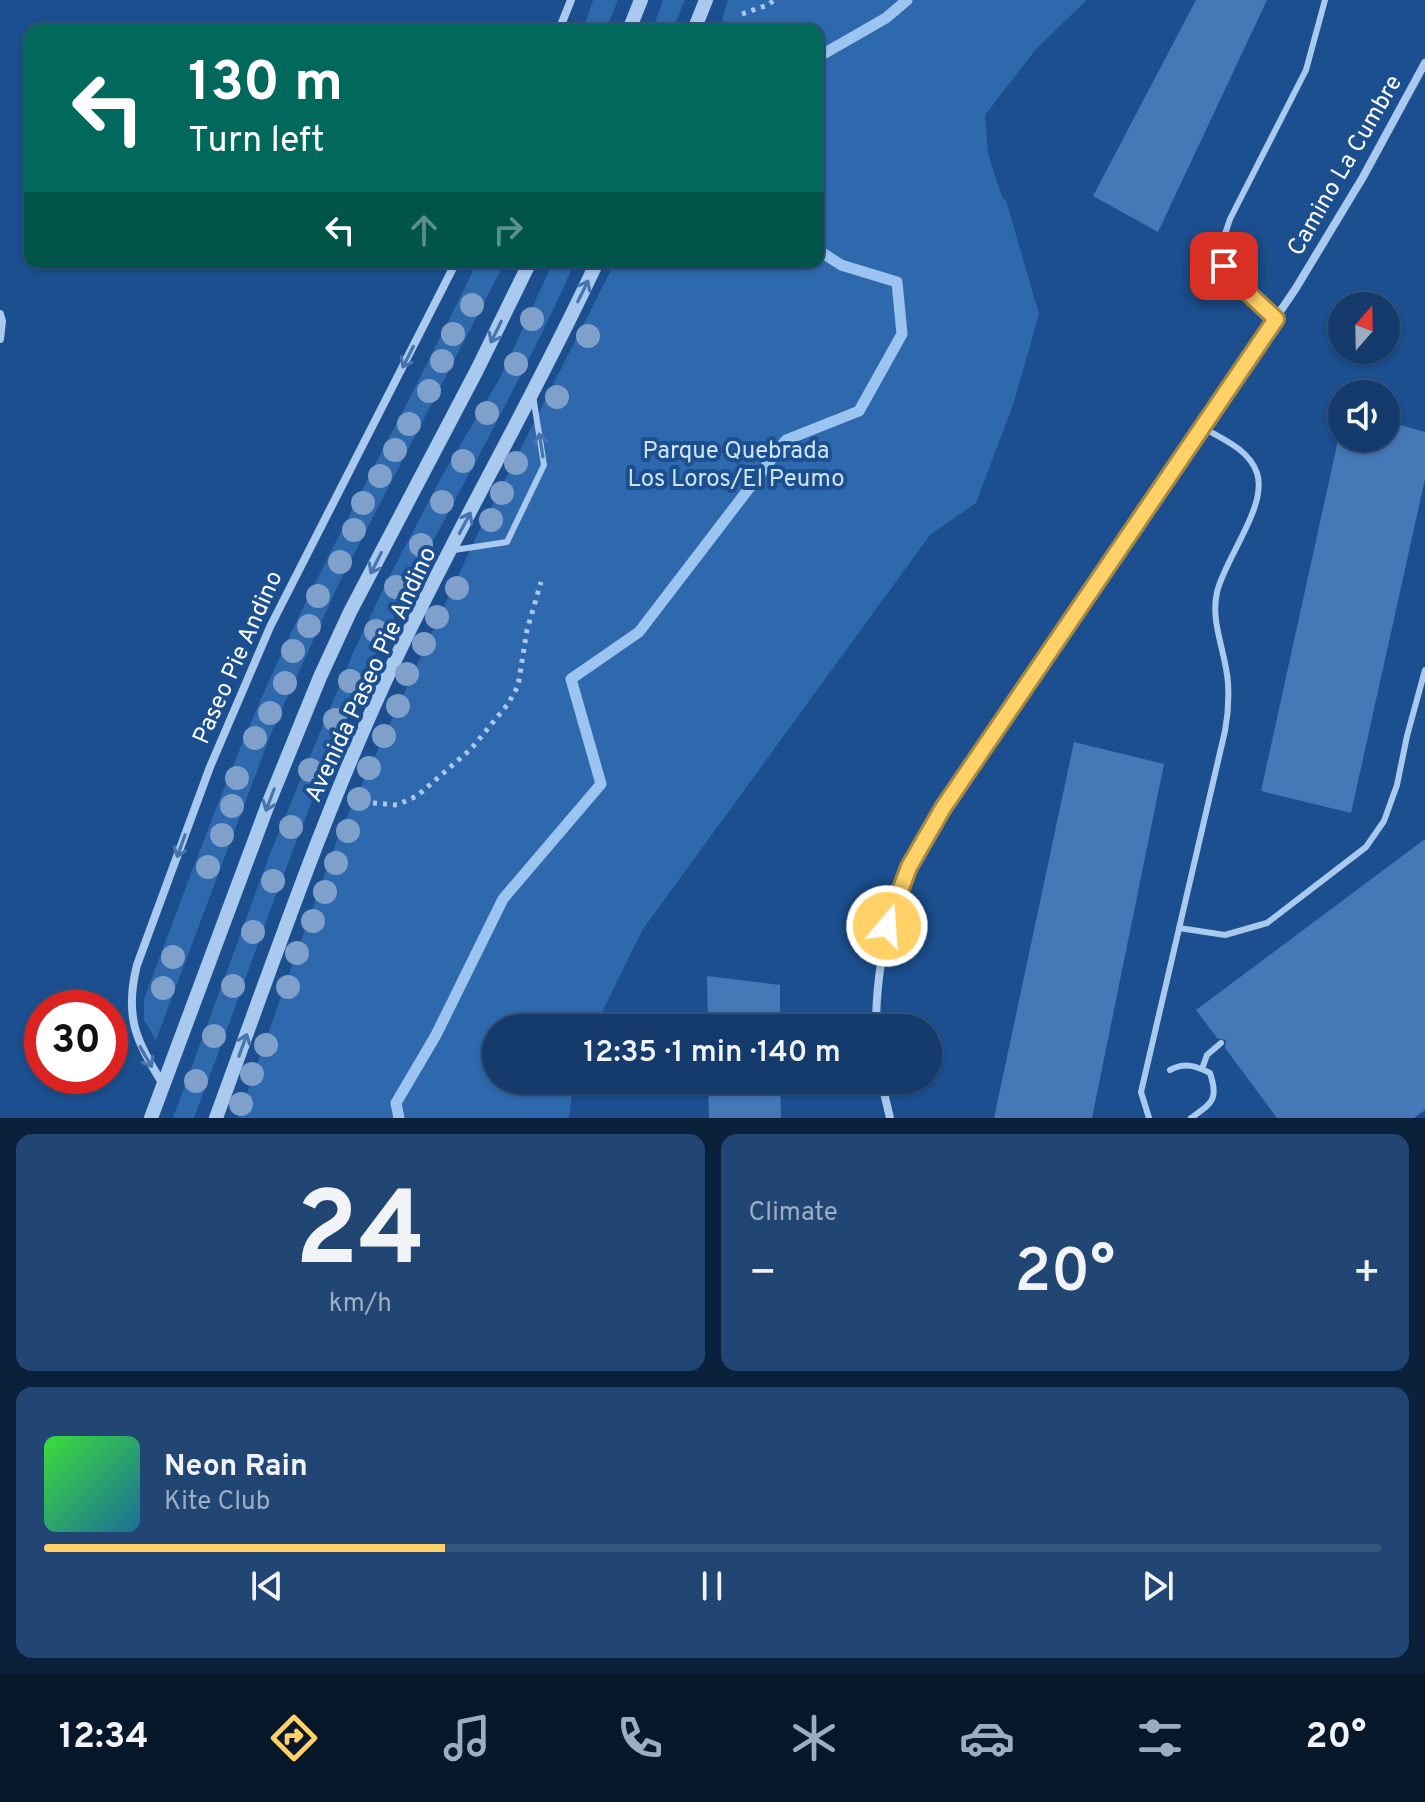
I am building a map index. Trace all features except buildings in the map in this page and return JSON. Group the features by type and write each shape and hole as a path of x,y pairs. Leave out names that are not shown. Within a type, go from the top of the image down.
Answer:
{"street":[{"path":"561,24 571,0"},
{"path":"631,24 641,0"},
{"path":"696,24 706,0"},
{"name":"Camino La Cumbre","path":"877,1014 887,926 921,844 1276,319 1342,213 1425,63"},
{"name":"Paseo Pie Andino","path":"163,1084 140,1046 134,1028 132,987 137,965 210,767 270,627 453,268"},
{"name":"Avenida Paseo Pie Andino","path":"151,1118 267,807 320,677 350,612 527,268"},
{"name":"Avenida Paseo Pie Andino","path":"216,1118 340,784 398,654 533,395 594,268"},
{"path":"0,314 0,339"},
{"path":"884,1094 890,1118"}],"lane":[{"path":"1276,319 1232,278 1224,266 1220,249 1230,219 1306,70 1325,0"},
{"path":"450,550 507,542 544,465 533,395"},
{"path":"1149,1118 1141,1092 1228,710 1228,680 1217,635 1216,596 1224,568 1253,512 1259,492 1257,473 1246,454 1202,427"},
{"path":"1179,928 1225,935 1267,923 1366,847 1384,821 1397,785 1425,670"},
{"path":"1202,1069 1207,1055 1221,1043"},
{"path":"1170,1070 1178,1066 1197,1066 1210,1073 1216,1090 1211,1104 1191,1118"}],"path":[{"path":"742,14 774,0"},
{"path":"373,803 397,805 417,796 471,749 508,704 518,686 527,630 541,582"}],"green space":[{"path":"593,0 618,0 608,24 585,24"},
{"path":"663,0 685,0 675,24 654,24"},
{"name":"Parque Quebrada Los Loros/El Peumo","path":"728,0 1087,0 1037,48 985,115 988,154 1002,197 1006,200 1039,314 1013,405 976,503 930,535 643,929 601,1014 482,1014 482,1094 572,1094 569,1118 238,1118 339,834 478,533 612,268 824,268 824,24 721,24"},
{"path":"474,268 502,268 341,579 272,731 156,1040 144,1020 144,999 233,765 301,613"},
{"path":"550,268 572,268 530,358 407,592 356,698 306,816 194,1118 173,1118 271,851 353,653 442,476 501,376"}],"waterway":[{"path":"824,54 886,18 907,0"},
{"path":"399,1118 396,1103 436,1035 503,899 601,784 571,679 639,632 786,440 859,411 902,334 897,282 841,265 824,254"}],"route":[{"path":"887,926 909,867 943,808 1276,319 1232,278 1224,266"}]}
